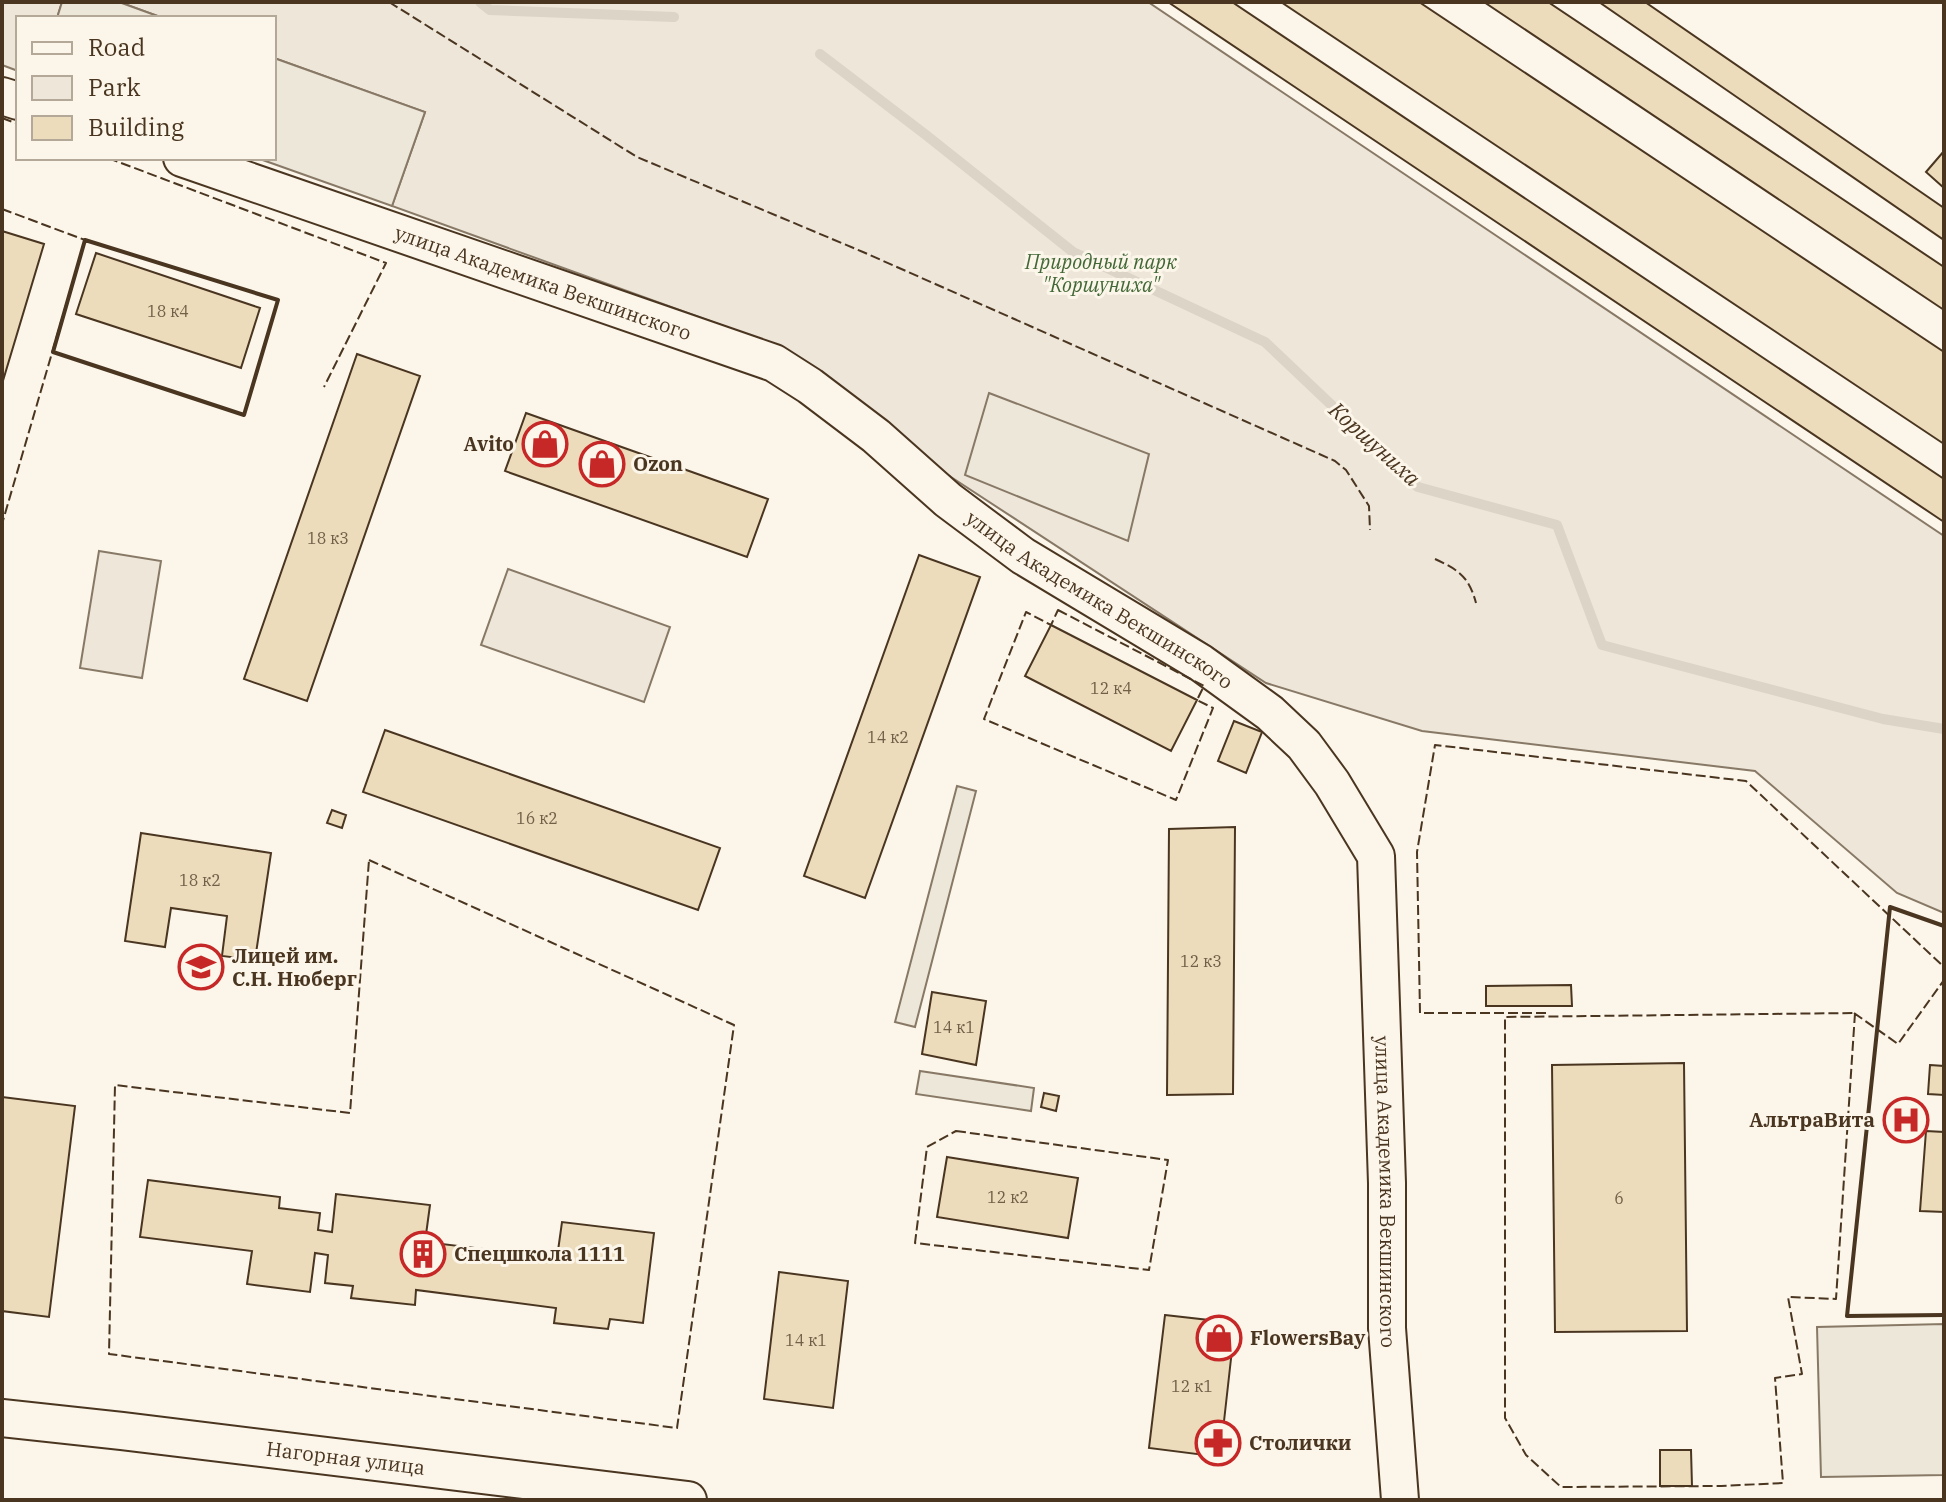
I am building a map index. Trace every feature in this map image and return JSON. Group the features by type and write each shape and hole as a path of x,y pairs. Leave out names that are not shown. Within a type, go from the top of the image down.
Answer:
{"street":[{"name":"улица Академика Векшинского","path":"188,160 774,363 876,436 948,500 1023,556 1209,668 1270,713 1304,745 1332,783 1376,856 1387,1183 1387,1328 1400,1500"},
{"name":"Нагорная улица","path":"2,1418 688,1500"}],"green space":[{"path":"2,2 62,2 58,16 16,16 16,70 2,65"},
{"name":"Природный парк \"Коршуниха\"","path":"119,2 1148,2 1944,536 1944,913 1897,893 1755,771 1422,731 1266,683 951,477 768,342 392,206 425,112 276,59 276,16 158,16"},
{"path":"99,551 161,561 142,678 80,668"},
{"path":"508,569 670,627 644,702 481,645"}],"shaded area":[{"path":"62,2 119,2 158,16 58,16"},
{"path":"276,59 425,112 392,206 263,160 276,160"},
{"path":"989,393 1149,454 1128,541 965,475"},
{"path":"957,786 976,791 915,1027 895,1022"},
{"path":"920,1071 1034,1088 1031,1111 916,1094"},
{"path":"1944,1324 1944,1475 1821,1477 1817,1327"}],"building":[{"path":"1168,2 1232,2 1944,479 1944,522"},
{"path":"1281,2 1419,2 1944,352 1944,444"},
{"path":"1484,2 1548,2 1944,267 1944,310"},
{"path":"1599,2 1645,2 1944,208 1944,240"},
{"path":"1944,151 1944,188 1926,172"},
{"path":"2,231 44,244 2,384"},
{"path":"96,253 260,308 241,368 76,314"},
{"path":"357,354 420,376 307,701 244,679"},
{"path":"526,413 768,499 747,557 505,471"},
{"path":"919,555 980,577 865,898 804,876"},
{"path":"1051,625 1197,700 1171,751 1025,676"},
{"path":"1234,721 1262,732 1246,773 1218,761"},
{"path":"385,730 720,848 698,910 363,792"},
{"path":"332,810 346,815 342,828 327,823"},
{"path":"1235,827 1233,1094 1167,1095 1169,829"},
{"path":"141,833 271,853 255,960 222,956 227,916 171,908 165,947 125,941"},
{"path":"1571,985 1572,1006 1486,1006 1486,986"},
{"path":"932,992 986,1001 976,1065 922,1054"},
{"path":"1684,1063 1687,1331 1555,1332 1552,1065"},
{"path":"1930,1065 1944,1066 1944,1095 1928,1094"},
{"path":"1044,1093 1059,1096 1056,1111 1041,1107"},
{"path":"2,1097 75,1106 49,1317 2,1311"},
{"path":"1926,1131 1944,1132 1944,1212 1920,1211"},
{"path":"947,1157 1078,1178 1068,1238 937,1217"},
{"name":"Спецшкола 1111","path":"148,1180 280,1197 279,1208 320,1213 318,1230 332,1232 336,1194 430,1205 425,1242 557,1258 562,1222 654,1233 643,1323 610,1319 608,1329 554,1323 556,1308 416,1290 415,1305 351,1298 353,1286 325,1283 328,1255 315,1253 310,1292 247,1284 252,1251 140,1237"},
{"path":"779,1272 848,1281 833,1408 764,1399"},
{"path":"1165,1315 1235,1323 1220,1457 1149,1448"},
{"path":"1660,1450 1691,1450 1692,1486 1660,1486"}],"waterway":[{"name":"Коршуниха","path":"480,2 490,10 674,17"},
{"name":"Коршуниха","path":"820,54 1073,252 1265,342 1418,487 1557,525 1602,645 1883,719 1944,729"}],"fence":[{"path":"389,2 637,157 863,252 1335,461 1346,470 1369,506 1370,530"},
{"path":"2,118 16,123"},
{"path":"113,160 386,263 324,387"},
{"path":"2,209 85,240 2,524"},
{"path":"1435,559 1462,575 1476,603"},
{"path":"1058,610 1204,686 1197,700 1213,708 1176,800 984,719 1026,612 1051,625 1058,610"},
{"path":"1546,1013 1420,1013 1417,852 1435,745 1746,781 1944,967"},
{"path":"369,860 734,1025 677,1428 109,1354 115,1085 350,1113 369,860"},
{"path":"1854,1013 1898,1044 1944,980"},
{"path":"1855,1013 1836,1299 1788,1297 1802,1374 1775,1378 1783,1483 1561,1487 1526,1455 1505,1418 1505,1017 1855,1013"},
{"path":"956,1131 1168,1160 1149,1270 915,1243 927,1147 956,1131"}],"wall":[{"path":"85,240 278,300 244,415 53,352 85,240"},
{"path":"1944,926 1890,907 1847,1316 1944,1315"}],"place":[{"name":"Avito","path":"545,444"},
{"name":"Ozon","path":"602,464"},
{"name":"Лицей им. С.Н. Нюберг","path":"201,967"},
{"name":"АльтраВита","path":"1906,1120"},
{"name":"Спецшкола 1111","path":"423,1254"},
{"name":"FlowersBay","path":"1219,1338"},
{"name":"Столички","path":"1218,1443"}]}
